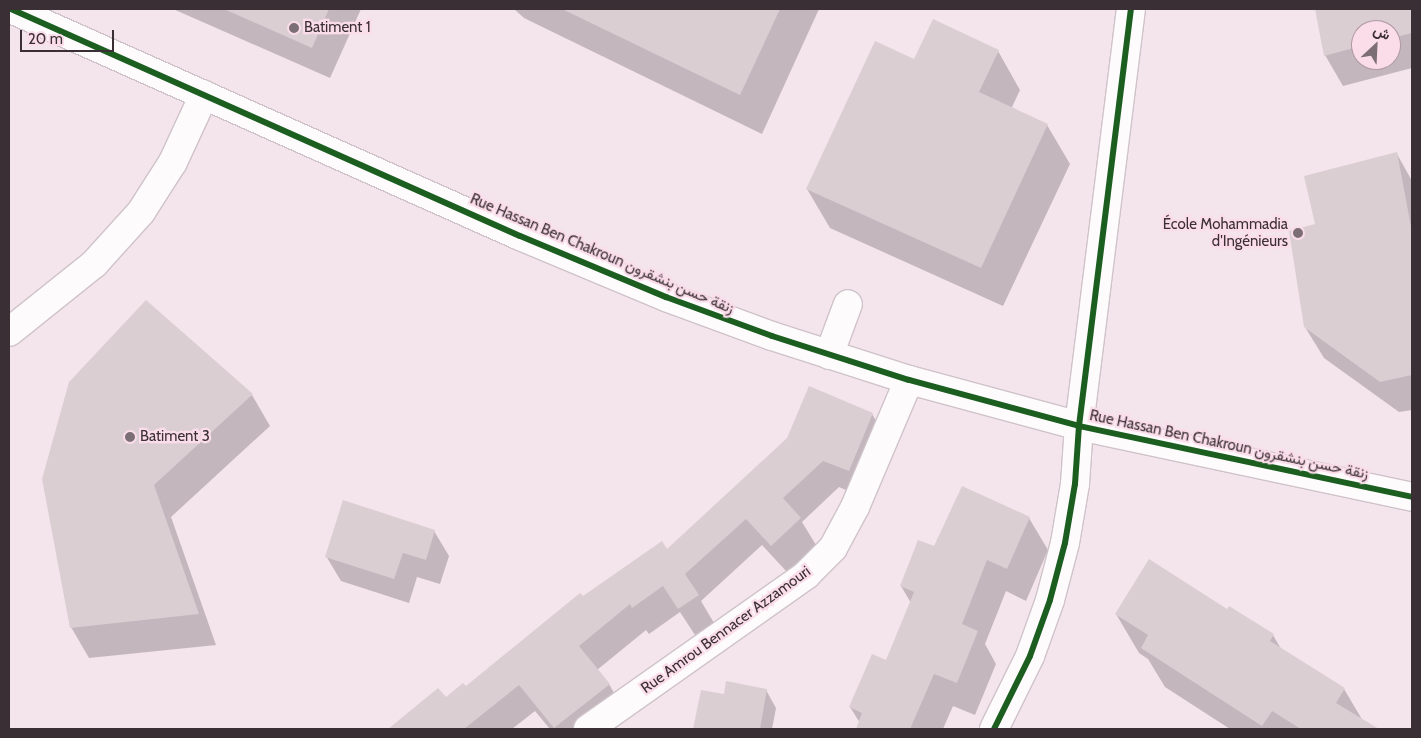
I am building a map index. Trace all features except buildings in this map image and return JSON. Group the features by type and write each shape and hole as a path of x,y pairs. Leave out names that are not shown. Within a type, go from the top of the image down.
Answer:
{"street":[{"name":"Rue Hassan Ben Chakroun زنقة حسن بنشقرون","path":"11,9 520,236 657,293 829,355 909,380 1079,426 1412,497"},
{"path":"994,729 1030,656 1050,600 1065,542 1075,484 1079,426 1131,9"},
{"path":"9,332 94,264 141,212 173,162 204,95"},
{"path":"829,355 848,304"},
{"name":"Rue Amrou Bennacer Azzamouri","path":"588,729 806,575 833,548 855,507 909,380"}],"cycle path":[{"path":"11,9 520,236 666,297 772,336 909,380 1079,426 1412,497"},
{"path":"994,729 1030,656 1050,600 1065,543 1075,484 1079,426 1131,9"}],"place":[{"name":"Batiment 1","path":"294,28"},
{"name":"École Mohammadia d'Ingénieurs","path":"1298,233"},
{"name":"Batiment 3","path":"130,437"}]}
